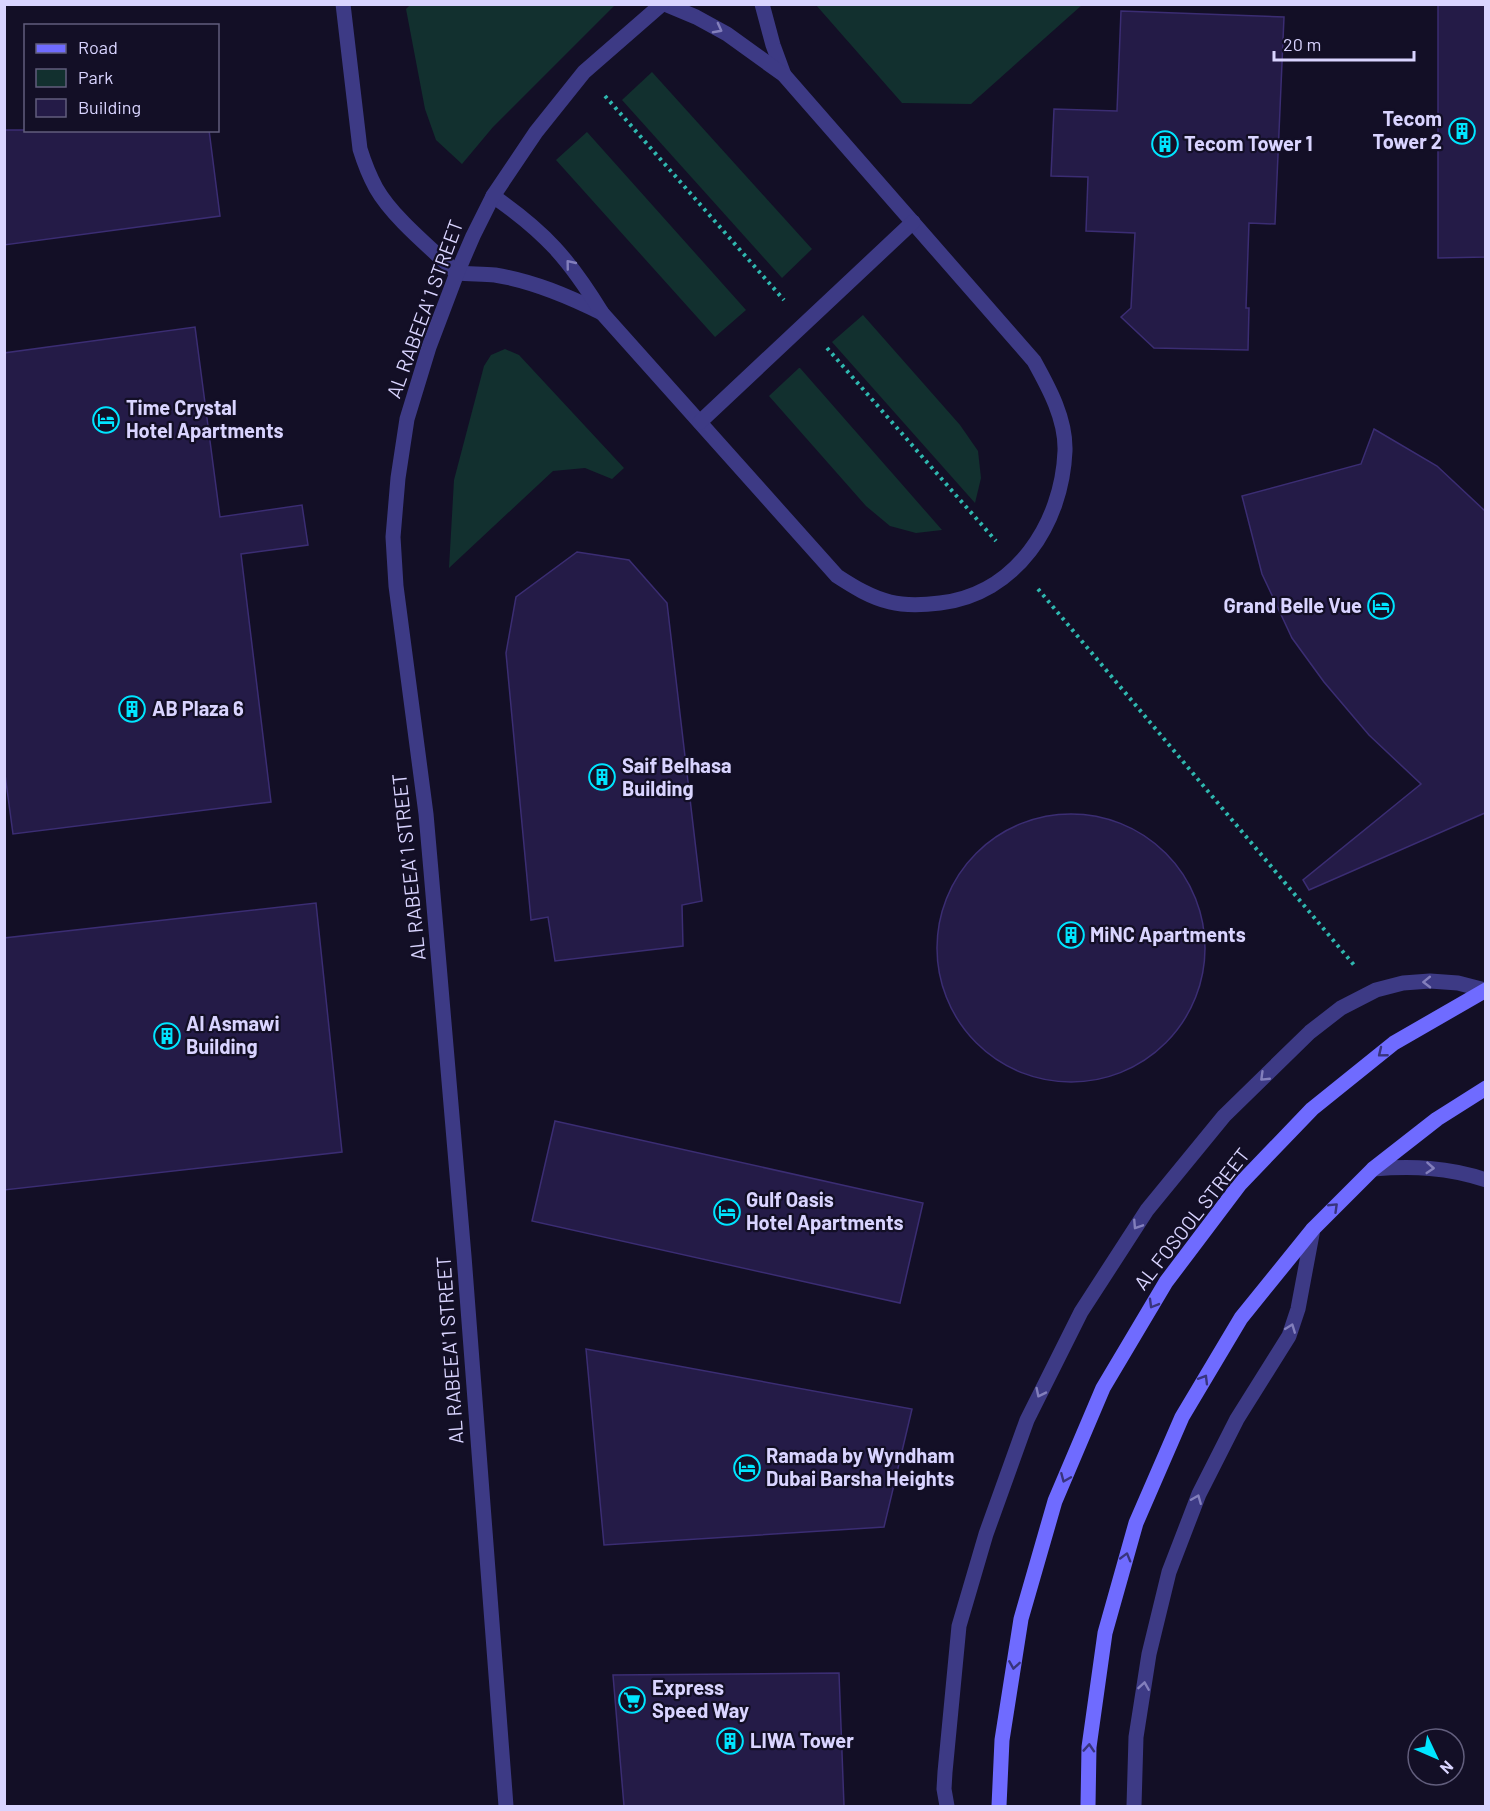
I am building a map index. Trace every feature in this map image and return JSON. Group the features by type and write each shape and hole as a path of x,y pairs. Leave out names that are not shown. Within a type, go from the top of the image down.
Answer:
{"street":[{"path":"343,4 360,149 377,190 391,208 457,273 495,275 532,284 568,296 602,313"},
{"path":"493,196 526,219 556,247 581,278 602,313 837,576 862,592 891,603 920,606 956,602 989,588 1019,566 1047,527 1056,506 1065,449 1060,421 1050,390 1034,361 784,75 727,34 696,17 663,4"},
{"name":"AL RABEEA' 1 STREET","path":"506,1806 464,1257 432,881 425,806 397,601 393,537 398,478 407,419 429,347 457,273 493,196 536,132 585,72 663,4"},
{"path":"762,4 784,75"},
{"path":"700,422 914,222"},
{"path":"947,1806 944,1789 945,1772 959,1626 986,1534 1027,1420 1081,1312 1147,1210 1224,1116 1311,1032 1341,1008 1376,990 1403,983 1430,981 1485,990"},
{"name":"AL FOSOOL STREET","path":"999,1806 1002,1740 1021,1619 1055,1501 1103,1388 1166,1282 1240,1184 1312,1109 1394,1043 1485,990"},
{"path":"1088,1806 1089,1747 1105,1633 1136,1523 1193,1397 1241,1318 1313,1229 1373,1169 1437,1119 1485,1088"},
{"path":"1373,1169 1437,1168 1485,1180"},
{"path":"1134,1806 1136,1737 1149,1654 1169,1572 1198,1494 1237,1419 1289,1336 1298,1309 1313,1229"}],"path":[{"path":"585,72 1019,566 1376,990"}],"green space":[{"path":"411,4 615,5 493,127 462,164 436,140 425,109 406,9"},
{"path":"816,5 1082,5 971,104 902,103"},
{"path":"652,72 812,249 782,278 622,100"},
{"path":"587,132 746,310 715,337 556,160"},
{"path":"863,315 960,425 978,451 981,478 975,503 832,342"},
{"path":"505,349 519,355 624,468 612,479 585,468 553,471 449,568 454,480 484,366 491,355"},
{"path":"799,368 942,530 916,533 890,526 866,506 769,396"}],"building":[{"name":"Tecom Tower 2","path":"1438,4 1485,4 1485,257 1438,258"},
{"name":"Tecom Tower 1","path":"1121,11 1284,17 1275,224 1249,223 1246,308 1249,308 1248,350 1154,348 1121,317 1131,308 1135,233 1086,231 1088,177 1051,176 1054,109 1117,111"},
{"path":"4,130 24,130 24,132 209,132 220,216 4,245"},
{"path":"195,327 220,517 302,505 308,545 241,554 271,802 13,834 4,767 4,353"},
{"name":"Grand Belle Vue","path":"1374,429 1437,466 1485,511 1485,813 1309,890 1303,880 1421,784 1369,735 1324,682 1292,638 1262,574 1242,496 1361,464"},
{"name":"Saif Belhasa Building","path":"577,552 629,560 667,603 702,901 682,905 683,946 555,961 548,917 531,920 506,653 516,597"},
{"name":"MiNC Apartments","path":"1058,814 1084,814 1122,824 1146,836 1166,853 1183,873 1200,909 1205,948 1200,987 1183,1023 1166,1043 1146,1060 1110,1077 1084,1082 1058,1082 1032,1077 996,1060 967,1033 959,1023 942,987 937,961 937,935 942,909 959,873 986,844 996,836 1032,819"},
{"name":"Al Asmawi Building","path":"316,903 342,1152 4,1190 4,938"},
{"name":"Gulf Oasis Hotel Apartments","path":"555,1121 923,1203 900,1303 532,1221"},
{"name":"Ramada by Wyndham Dubai Barsha Heights","path":"586,1349 912,1409 884,1527 604,1545"},
{"name":"LIWA Tower","path":"839,1673 844,1806 624,1806 613,1675"}],"place":[{"name":"Tecom Tower 2","path":"1462,131"},
{"name":"Tecom Tower 1","path":"1165,144"},
{"name":"Time Crystal Hotel Apartments","path":"106,420"},
{"name":"Grand Belle Vue","path":"1381,606"},
{"name":"AB Plaza 6","path":"132,709"},
{"name":"Saif Belhasa Building","path":"602,777"},
{"name":"MiNC Apartments","path":"1071,935"},
{"name":"Al Asmawi Building","path":"167,1036"},
{"name":"Gulf Oasis Hotel Apartments","path":"727,1212"},
{"name":"Ramada by Wyndham Dubai Barsha Heights","path":"747,1468"},
{"name":"Express Speed Way","path":"632,1700"},
{"name":"LIWA Tower","path":"730,1741"}]}
